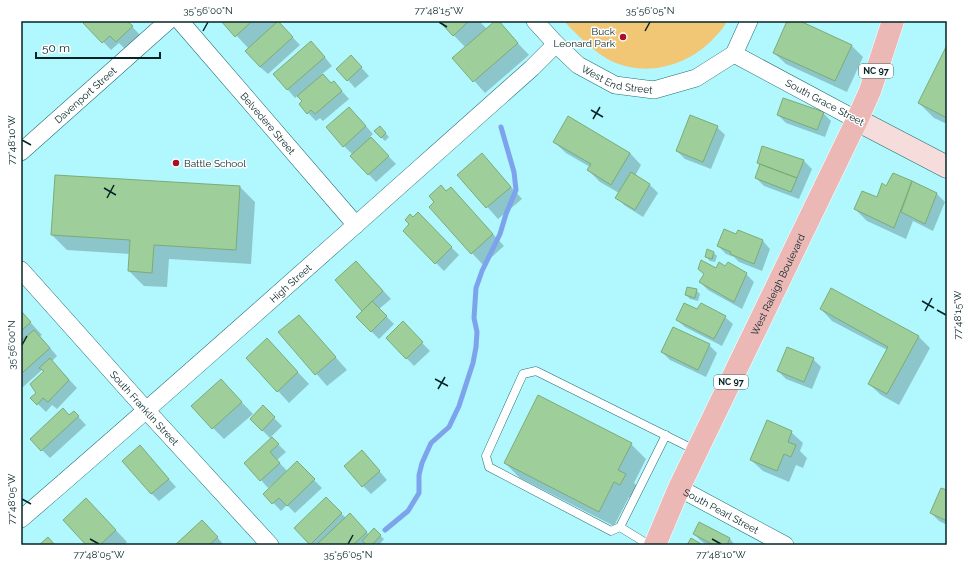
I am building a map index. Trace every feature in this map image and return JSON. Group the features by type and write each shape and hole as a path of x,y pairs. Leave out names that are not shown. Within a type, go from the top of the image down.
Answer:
{"main road":[{"name":"West Raleigh Boulevard","path":"655,545 680,488 857,120 870,91 893,21"}],"street":[{"name":"Davenport Street","path":"21,152 168,21"},
{"name":"Belvedere Street","path":"180,21 356,225"},
{"name":"West End Street","path":"535,21 578,65 615,85 654,90 696,78 734,54"},
{"path":"734,54 750,21"},
{"name":"High Street","path":"21,519 147,411 532,68 556,44"},
{"name":"South Grace Street","path":"734,54 947,167"},
{"name":"South Franklin Street","path":"21,270 147,411 270,545"},
{"name":"South Pearl Street","path":"680,488 785,545"}],"lane":[{"path":"666,435 620,527 611,531 489,467 486,456 523,374 536,371 666,435 698,451"},
{"path":"620,527 649,545"}],"shaded area":[{"name":"Buck Leonard Park","path":"564,21 727,21 714,38 693,55 669,66 642,69 629,67 609,60 588,45"}],"building":[{"path":"85,21 127,21 133,26 116,42 110,36 102,43 83,23"},
{"path":"221,21 252,21 235,37"},
{"path":"278,21 293,37 260,67 245,51"},
{"path":"439,21 469,21 453,36"},
{"path":"495,21 499,21 518,43 473,82 452,58"},
{"path":"787,21 800,21 852,45 835,81 773,53"},
{"path":"311,41 325,57 287,90 273,74"},
{"path":"946,47 947,48 947,118 918,103"},
{"path":"351,55 362,67 347,81 336,69"},
{"path":"323,74 331,83 334,81 342,91 315,114 311,110 307,114 299,104 302,101 297,96"},
{"path":"783,98 824,112 817,130 777,115"},
{"path":"349,107 366,126 343,147 326,127"},
{"path":"690,115 718,126 703,162 676,151"},
{"path":"568,116 630,153 611,185 587,170 591,164 553,142"},
{"path":"380,126 386,133 381,138 374,131"},
{"path":"371,137 389,156 368,175 350,156"},
{"path":"762,146 804,160 797,178 757,163"},
{"path":"482,153 511,187 486,208 457,175"},
{"path":"760,164 797,178 791,192 755,178"},
{"path":"631,172 650,184 635,210 615,198"},
{"path":"893,173 912,181 894,228 854,209 862,191 877,197 882,183 886,186"},
{"path":"55,175 240,186 236,250 154,245 152,273 128,271 130,240 51,235"},
{"path":"912,181 937,193 925,224 901,212"},
{"path":"441,185 446,191 451,187 493,234 471,254 429,207 434,202 429,196"},
{"path":"418,212 452,247 435,264 403,231 409,224 405,220 410,214 413,217"},
{"path":"724,229 736,234 738,230 763,240 754,264 730,254 731,252 717,246"},
{"path":"707,249 714,252 712,259 705,257"},
{"path":"701,260 716,268 719,262 725,266 728,262 747,273 734,302 699,282 704,274 698,269"},
{"path":"356,261 383,291 362,311 335,280"},
{"path":"687,287 697,289 695,298 685,295"},
{"path":"831,288 919,336 887,394 868,384 888,347 820,309"},
{"path":"372,301 387,316 371,332 356,317"},
{"path":"684,303 697,309 701,303 726,316 714,339 676,320"},
{"path":"21,311 31,322 21,331"},
{"path":"299,315 336,357 315,375 278,332"},
{"path":"403,321 423,342 406,359 386,338"},
{"path":"673,327 710,344 698,370 661,352"},
{"path":"34,330 50,348 21,374 21,341"},
{"path":"267,338 298,372 277,392 246,358"},
{"path":"787,347 814,358 804,382 777,371"},
{"path":"50,358 69,380 48,402 43,398 37,405 30,398 36,393 30,384 44,371 39,368"},
{"path":"221,379 242,402 212,429 191,406"},
{"path":"538,395 632,443 618,470 626,474 620,485 614,482 599,512 504,463"},
{"path":"263,405 275,417 262,431 250,419"},
{"path":"63,408 69,415 74,411 79,416 41,451 30,439"},
{"path":"767,420 792,431 788,442 796,445 791,457 784,454 777,471 750,460"},
{"path":"272,437 279,444 270,452 280,463 260,481 244,463"},
{"path":"140,445 169,479 151,494 122,461"},
{"path":"362,450 380,471 362,487 344,466"},
{"path":"297,461 315,479 287,506 279,498 272,504 263,494"},
{"path":"941,488 947,490 947,521 930,513"},
{"path":"326,497 342,513 310,545 294,528"},
{"path":"86,498 116,530 100,545 86,545 63,520"},
{"path":"350,513 367,532 353,545 316,545"},
{"path":"202,520 218,537 209,545 175,545"},
{"path":"699,522 730,538 727,545 714,545 693,534"},
{"path":"374,528 381,535 372,545 367,545 362,541"},
{"path":"48,537 55,545 39,545"},
{"path":"691,538 703,545 687,545"}],"waterway":[{"path":"385,530 408,511 419,493 419,475 422,463 431,443 449,427 459,406 473,363 477,332 474,318 476,288 482,271 500,234 516,190 514,172 501,127"}],"place":[{"name":"Buck Leonard Park","path":"623,37"},
{"name":"Battle School","path":"176,163"}]}
